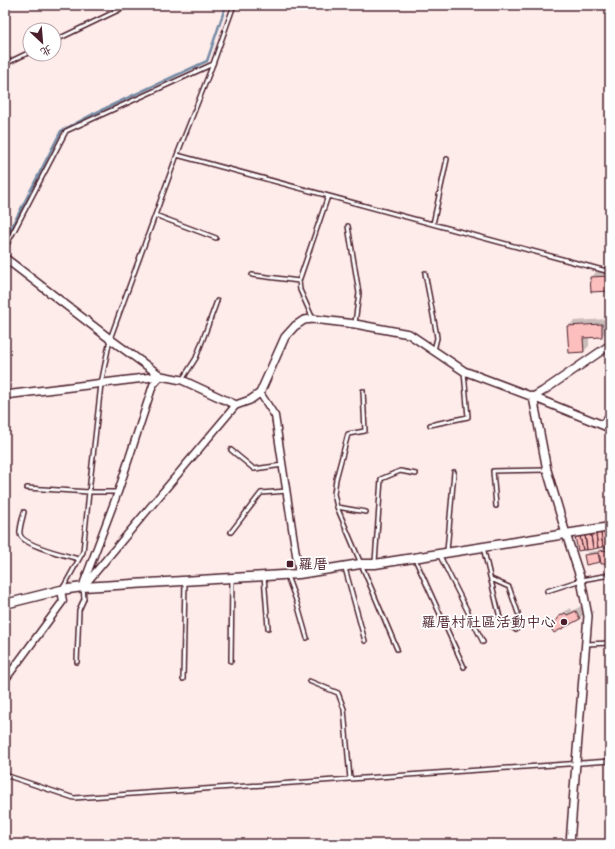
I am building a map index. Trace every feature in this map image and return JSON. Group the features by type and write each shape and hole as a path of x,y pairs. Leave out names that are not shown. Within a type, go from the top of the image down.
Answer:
{"main road":[{"path":"5,604 61,590 82,587 300,574 344,566 375,564 443,554 610,527"}],"street":[{"path":"5,258 110,339 161,376"},
{"path":"82,587 236,406 260,394 285,337 304,320 313,319 355,324 409,334 464,371 533,396 610,428"},
{"path":"533,396 543,391 610,345"},
{"path":"82,587 118,492 153,384 161,376"},
{"path":"5,395 161,376 182,380 236,406"},
{"path":"260,394 275,416 300,574"},
{"path":"533,396 547,470 581,580 588,616 570,844"},
{"path":"5,680 63,600 61,590"}],"lane":[{"path":"62,37 129,5"},
{"path":"61,590 83,552 101,384 110,339 177,155 213,64 234,5"},
{"path":"5,64 22,56"},
{"path":"5,248 66,131 213,64"},
{"path":"177,155 610,272"},
{"path":"433,224 447,159"},
{"path":"313,319 300,290 299,281 328,196"},
{"path":"155,215 216,238"},
{"path":"348,226 359,293 355,324"},
{"path":"425,273 437,338 434,351"},
{"path":"252,275 299,281"},
{"path":"182,380 196,358 217,301"},
{"path":"430,425 468,417 464,371"},
{"path":"363,391 366,431 348,434 336,479 334,494 337,507 360,564 397,649"},
{"path":"601,424 610,412"},
{"path":"231,450 254,469 283,465"},
{"path":"496,506 493,471 547,470"},
{"path":"375,564 381,479 400,471 416,474"},
{"path":"454,472 443,554 483,642"},
{"path":"27,488 89,492 118,492"},
{"path":"231,532 261,493 287,491"},
{"path":"337,507 366,512"},
{"path":"24,512 20,534 22,538 38,547 79,559"},
{"path":"483,547 500,618 516,630"},
{"path":"414,558 464,667"},
{"path":"344,566 365,641"},
{"path":"287,574 307,638"},
{"path":"547,591 581,580 610,575"},
{"path":"264,576 268,628"},
{"path":"231,662 232,578"},
{"path":"490,578 509,587 518,613"},
{"path":"183,679 185,581"},
{"path":"78,662 80,610 84,599 82,587"},
{"path":"586,644 610,643"},
{"path":"609,689 610,673"},
{"path":"309,681 338,693 344,709 350,779"},
{"path":"5,775 74,798 610,761"}],"building":[{"path":"610,276 610,291 591,292 590,277"},
{"path":"602,324 602,337 583,338 584,352 569,353 567,326"},
{"path":"606,532 610,532 610,546 608,546"},
{"path":"606,532 608,547 603,547 601,533"},
{"path":"601,533 603,547 598,548 596,534"},
{"path":"596,534 598,548 593,549 591,535"},
{"path":"585,535 587,550 583,550 580,536"},
{"path":"585,535 591,535 593,549 587,550"},
{"path":"580,536 583,550 578,551 575,537"},
{"path":"608,550 609,562 601,564 599,551"},
{"path":"598,553 600,562 586,565 584,555"},
{"name":"羅厝村社區活動中心","path":"576,611 580,619 554,633 549,625 565,613 567,615"}],"waterway":[{"path":"5,240 61,131 93,114 207,61 226,5"}],"place":[{"name":"羅厝","path":"290,564"},
{"name":"羅厝村社區活動中心","path":"564,622"}]}
